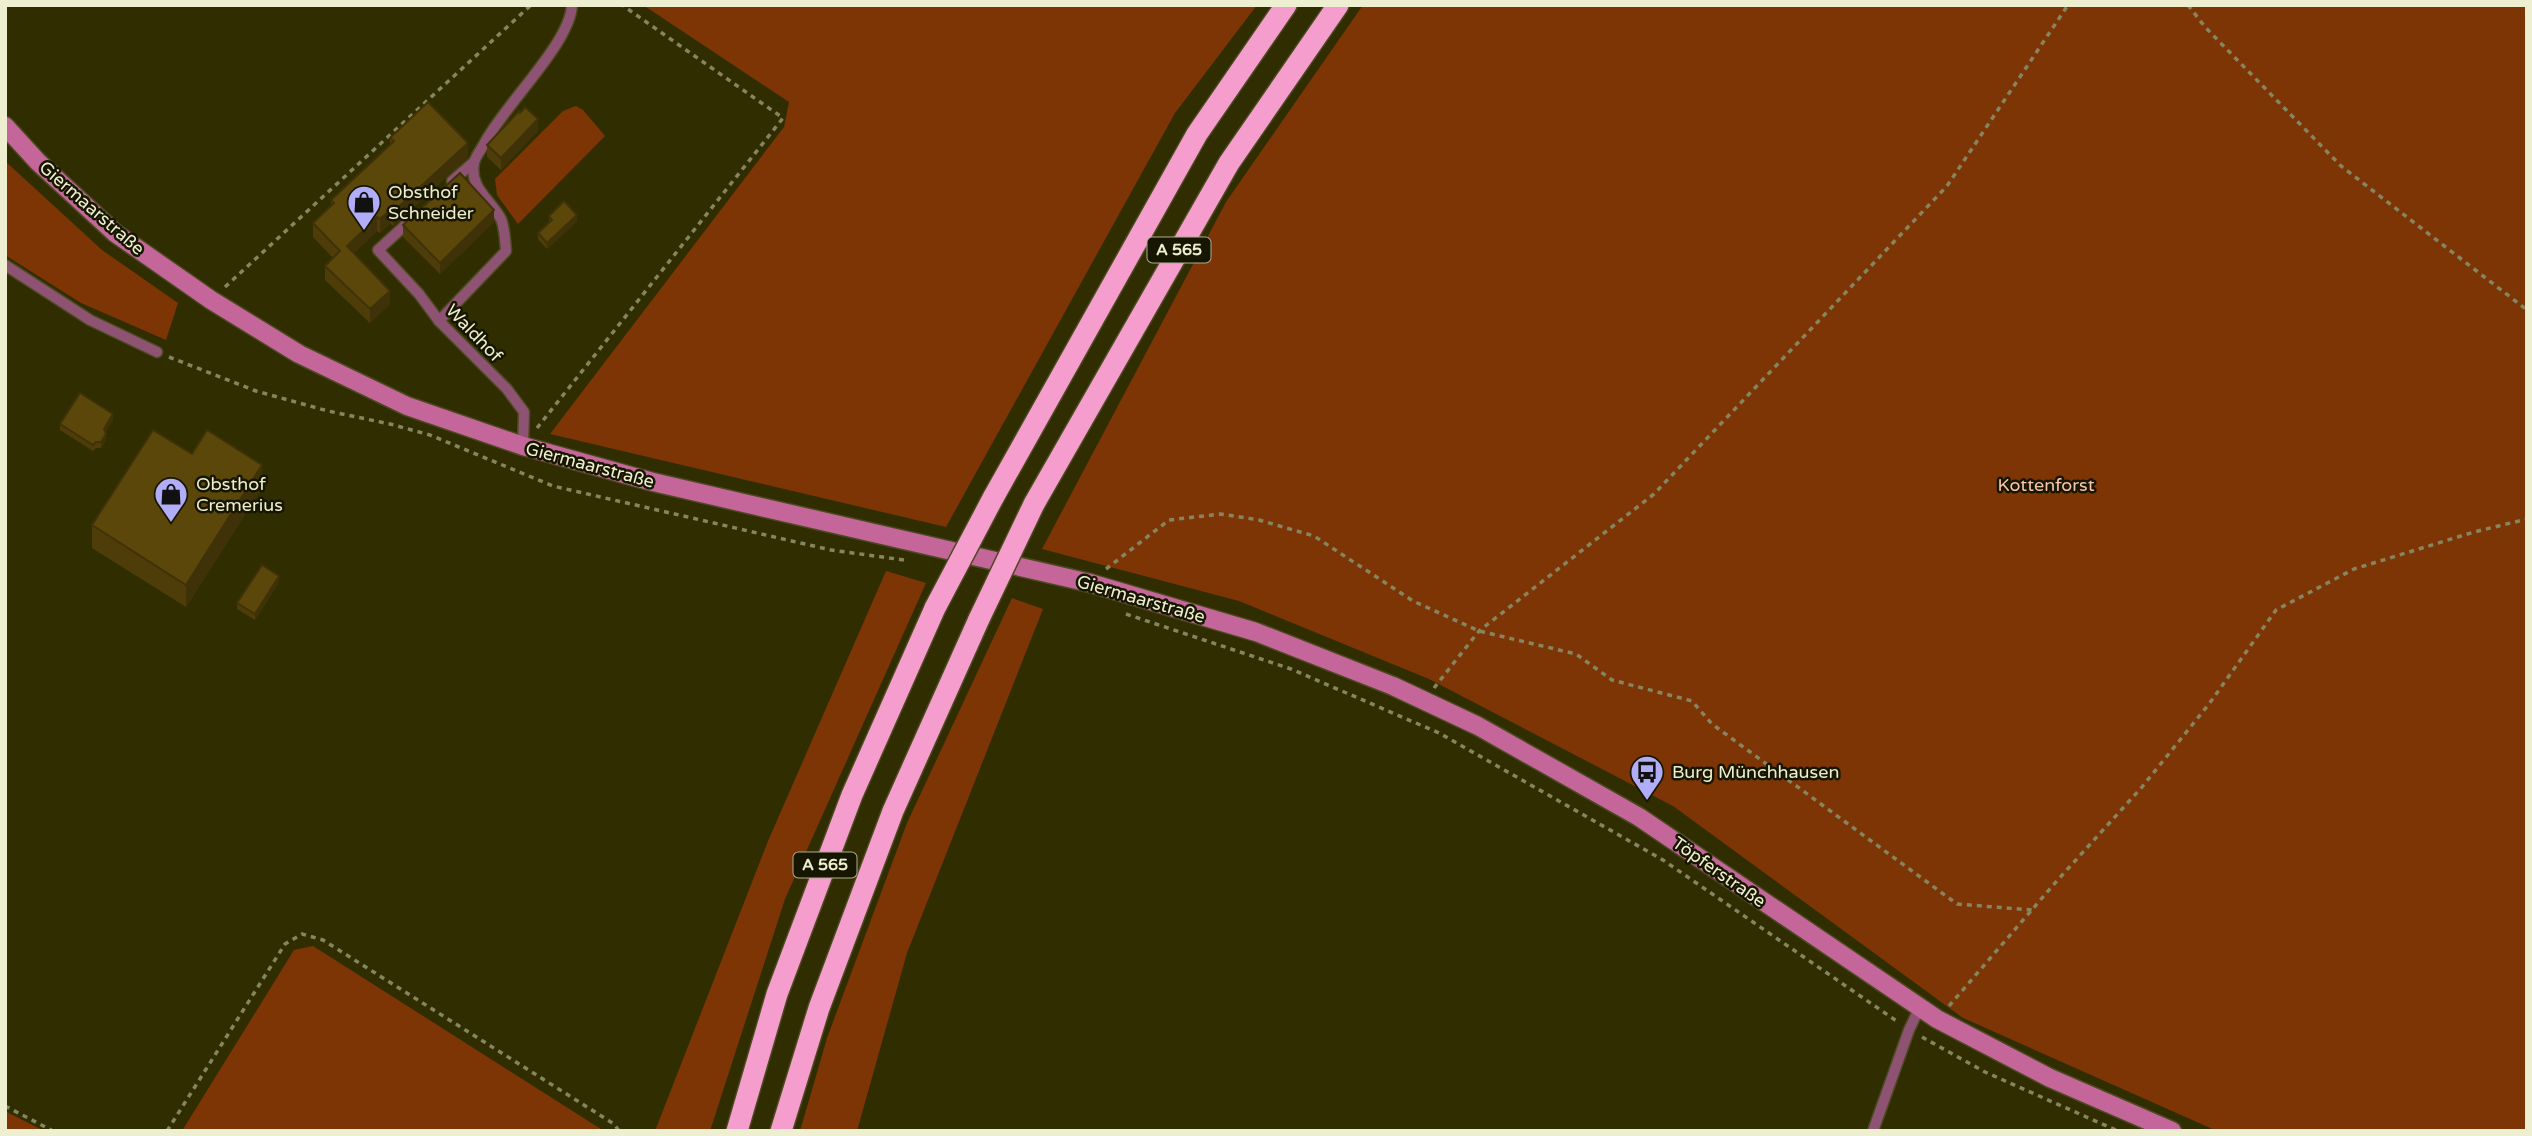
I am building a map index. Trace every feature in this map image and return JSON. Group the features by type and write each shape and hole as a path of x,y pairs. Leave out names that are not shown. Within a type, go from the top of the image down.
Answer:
{"highway":[{"name":"A 565","path":"737,1131 777,994 852,795 935,608 993,498 1197,134 1286,5"},
{"name":"A 565","path":"781,1131 819,1008 893,811 1034,504 1229,163 1338,5"}],"main road":[{"name":"Giermaarstraße","path":"5,125 38,162 115,233 211,300 299,354 407,406 523,446 653,482 1100,586 1256,632"},
{"name":"Töpferstraße","path":"1256,632 1393,687 1478,726 1639,817 1919,1009 2050,1078 2172,1131"}],"lane":[{"path":"446,187 474,162 494,124 561,38 571,15 572,5"},
{"path":"439,321 506,251 505,232 500,219 475,183 474,162"},
{"name":"Waldhof","path":"417,214 378,250 419,294 439,321 508,389 524,412 523,446"},
{"path":"5,265 90,320 157,352"},
{"path":"1873,1131 1919,1009"}],"path":[{"path":"211,300 531,5"},
{"path":"523,446 783,118 622,5"},
{"path":"1408,719 1479,631 1654,494 1947,186 2068,5"},
{"path":"2188,5 2206,27 2341,166 2527,310"},
{"path":"157,352 256,391 430,435 553,485 831,550 907,561"},
{"path":"1100,586 1105,570 1169,520 1221,514 1259,520 1314,536 1413,601 1479,631 1576,654 1612,680 1692,701 1712,724 1957,904 2032,909"},
{"path":"1937,1019 2142,787 2209,704 2276,610 2354,569 2474,532 2527,519"},
{"path":"1114,611 1291,668 1439,733 1663,860 1909,1030 1985,1072 2118,1131"},
{"path":"167,1131 285,944 302,934 323,940 614,1124 619,1131"},
{"path":"5,1106 53,1131"}],"green space":[{"path":"643,5 1257,5 1175,113 946,527 550,434 784,127 789,102"},
{"name":"Kottenforst","path":"1363,5 2527,5 2527,1131 2217,1131 1963,1018 1673,806 1429,679 1239,601 1042,549 1226,202"},
{"path":"576,106 583,110 605,136 518,224 497,195 495,179 563,111"},
{"path":"5,161 102,250 178,303 166,340 81,303 5,255"},
{"path":"886,571 926,583 785,899 710,1131 655,1131 768,841"},
{"path":"1012,598 1043,609 907,953 857,1131 800,1131 827,1038 907,823"},
{"path":"313,946 604,1131 182,1131 294,950"},
{"path":"5,1111 44,1131 5,1131"}],"building":[{"path":"428,102 468,143 393,212 390,210 380,219 377,217 347,246 390,291 370,309 325,266 340,251 313,223 334,203 331,200 394,141 390,138"},
{"path":"525,107 538,119 501,158 487,145"},
{"path":"460,173 494,210 440,263 403,225"},
{"path":"564,201 577,215 547,243 538,233 552,220 549,216"},
{"path":"80,393 113,414 104,429 106,434 101,442 93,445 60,424"},
{"path":"153,430 192,454 207,430 262,465 186,585 92,525"},
{"path":"262,565 279,576 255,614 237,603"}],"place":[{"name":"Obsthof Schneider","path":"364,232"},
{"name":"Obsthof Cremerius","path":"171,524"},
{"name":"Burg Münchhausen","path":"1647,802"}]}
